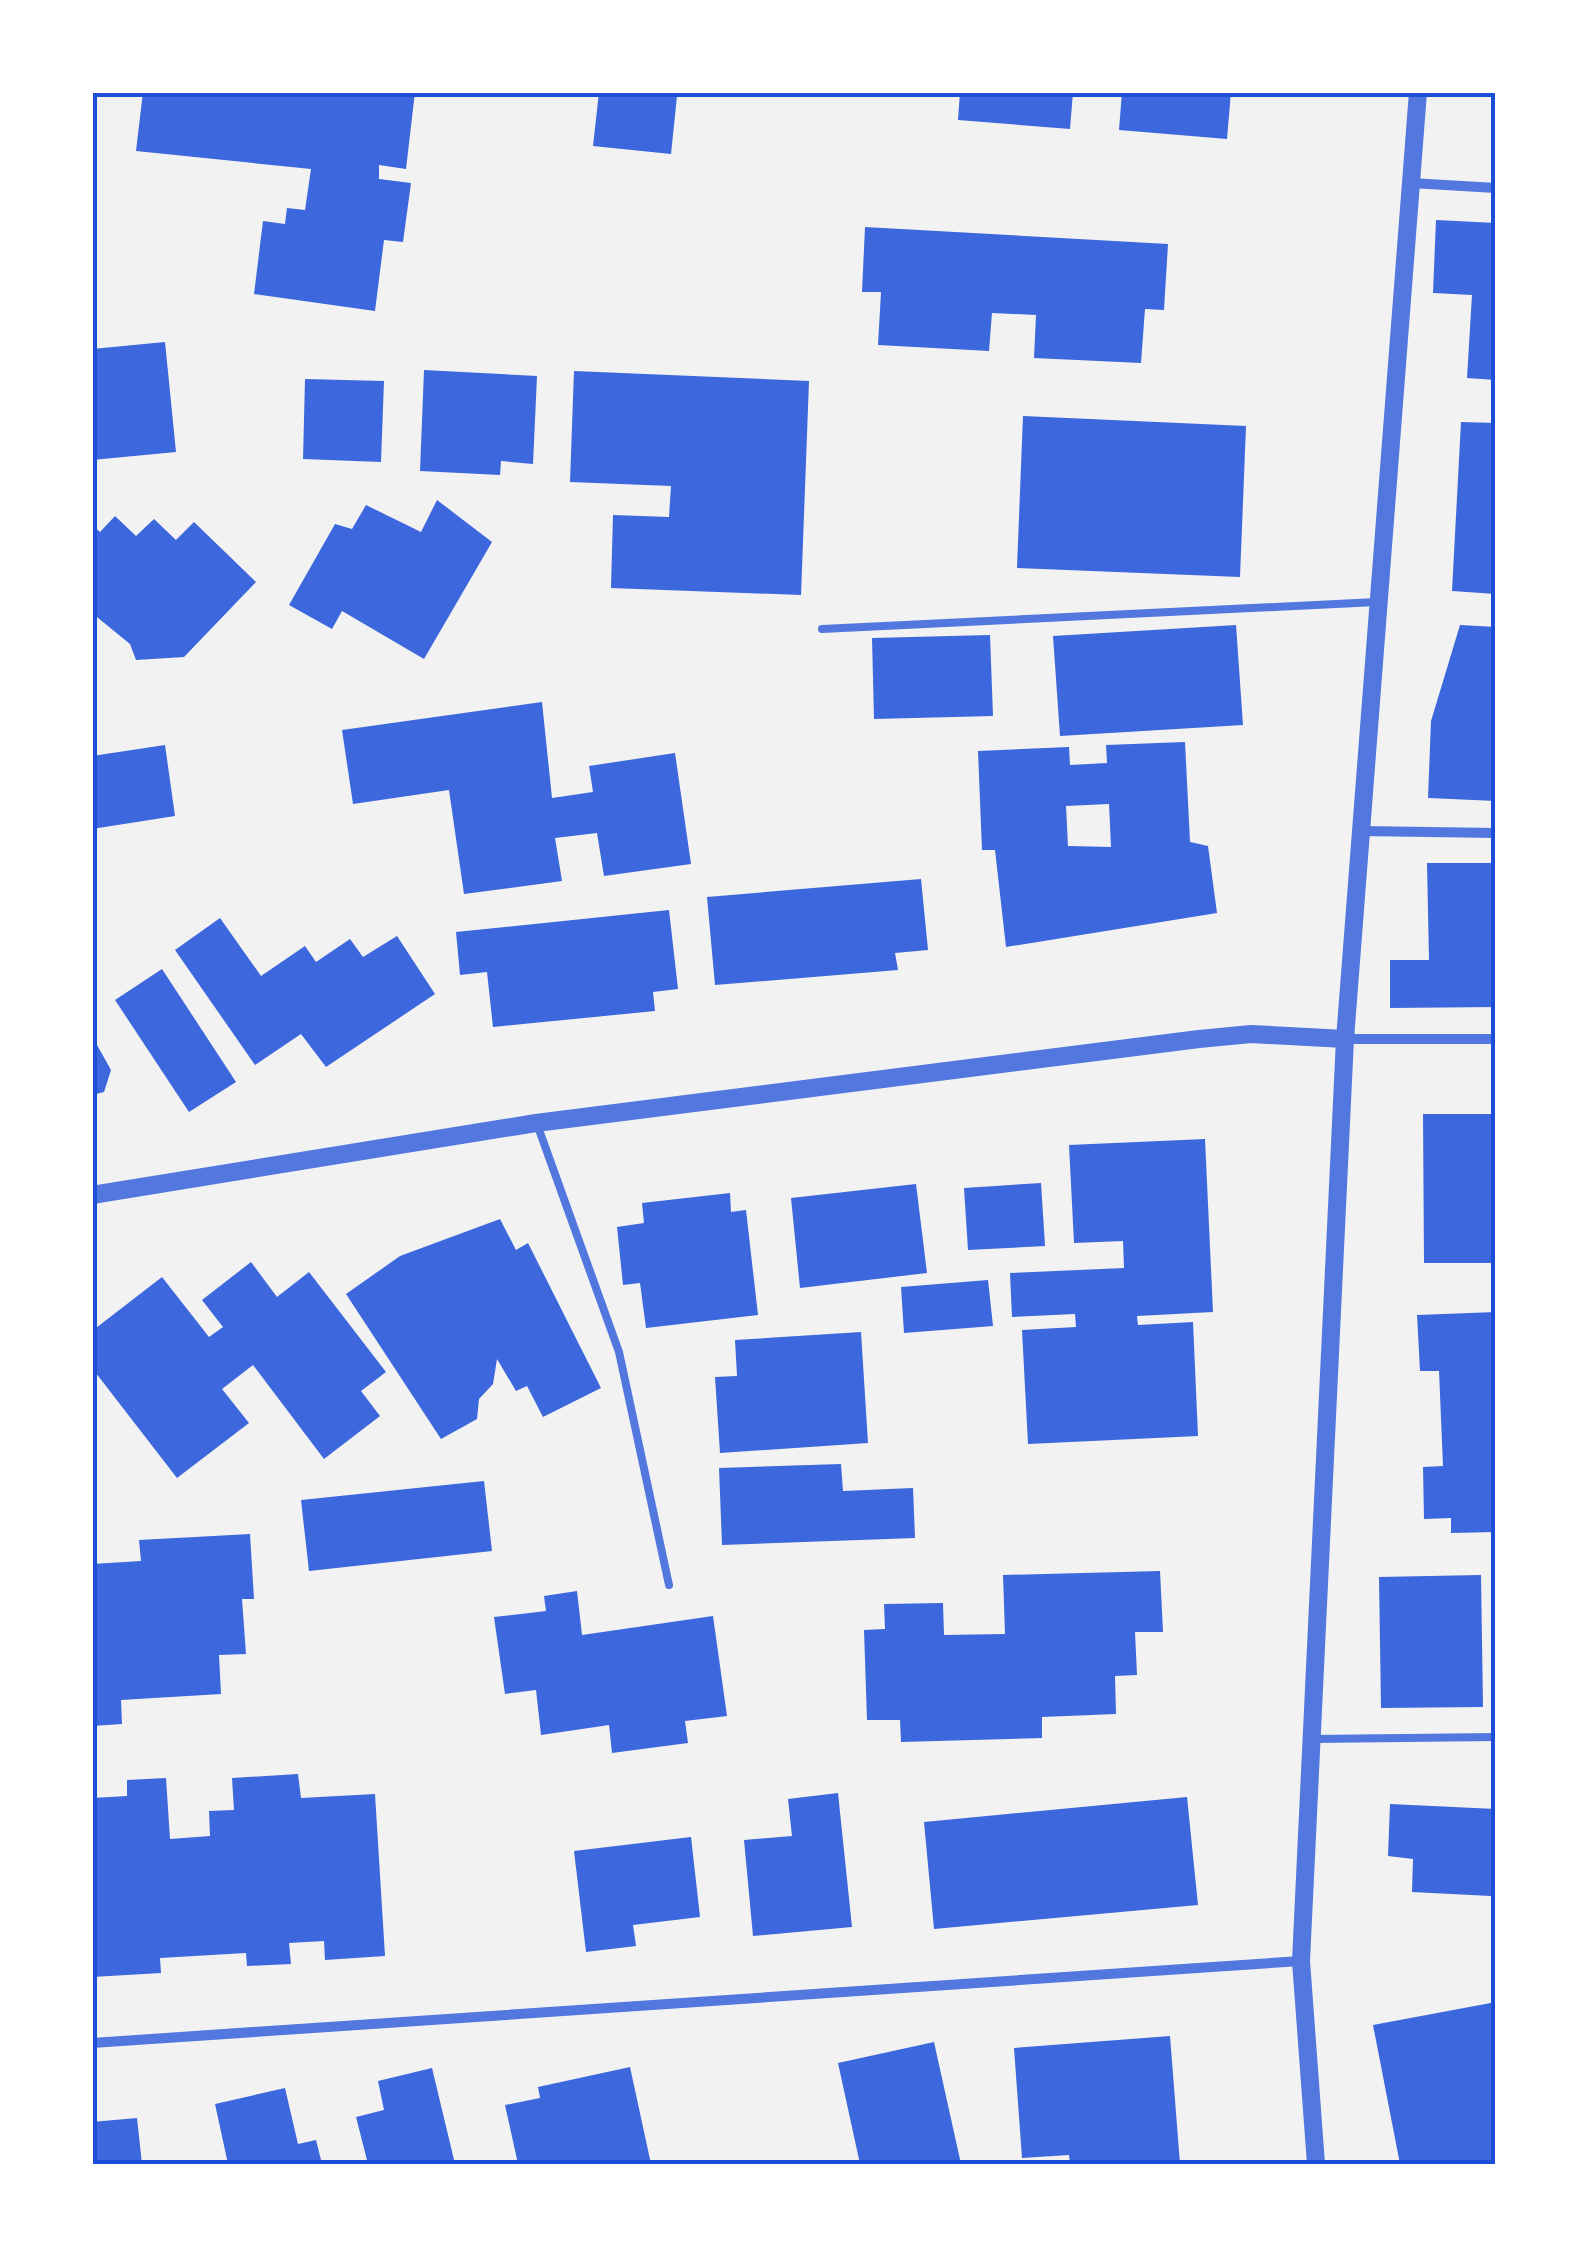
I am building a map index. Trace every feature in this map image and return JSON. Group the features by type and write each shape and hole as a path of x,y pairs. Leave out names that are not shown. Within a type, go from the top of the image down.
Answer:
{"street":[{"path":"1316,2164 1302,1961 1345,1039 1418,92"},
{"path":"1411,182 1496,188"},
{"path":"1361,831 1496,833"},
{"path":"92,1194 536,1123 1199,1039 1251,1034 1345,1039 1496,1039"},
{"path":"92,2043 1302,1961"}],"lane":[{"path":"822,629 1378,602"},
{"path":"536,1123 619,1352 669,1585"},
{"path":"1312,1739 1496,1736"}],"building":[{"path":"143,92 415,92 406,169 379,165 379,179 411,183 403,242 384,240 375,311 254,294 263,221 285,224 287,208 305,210 311,169 136,151"},
{"path":"599,92 677,96 671,154 593,146"},
{"path":"960,92 1073,92 1070,129 958,120"},
{"path":"1122,92 1231,92 1227,139 1119,130"},
{"path":"1436,220 1496,223 1496,380 1467,378 1472,295 1433,293"},
{"path":"865,227 1168,244 1164,310 1145,309 1141,363 1034,358 1036,315 992,313 989,351 878,345 881,292 862,292"},
{"path":"165,342 176,452 92,460 92,349"},
{"path":"424,370 537,376 533,464 501,461 500,475 420,471"},
{"path":"574,371 809,381 801,595 611,588 613,515 669,517 671,486 570,482"},
{"path":"305,379 384,381 381,462 303,459"},
{"path":"1023,416 1246,426 1240,577 1017,568"},
{"path":"1461,422 1496,423 1496,594 1452,591"},
{"path":"437,500 492,542 424,659 342,611 332,629 289,605 335,524 352,529 366,505 421,532"},
{"path":"115,516 136,536 154,519 176,540 194,522 256,582 184,657 136,660 130,644 92,613 92,525 100,532"},
{"path":"1236,625 1243,725 1060,736 1053,636"},
{"path":"1460,625 1496,627 1496,801 1428,798 1431,721"},
{"path":"990,635 993,716 874,719 872,638"},
{"path":"542,702 552,798 593,792 589,766 675,753 691,864 604,876 597,833 555,838 562,881 464,894 449,790 353,804 342,730"},
{"path":"1185,742 1190,842 1208,846 1217,913 1006,947 995,850 982,850 978,751 1069,747 1070,765 1107,763 1106,745","holes":["1109,804 1111,847 1068,846 1066,806"]},
{"path":"165,745 175,816 92,829 92,756"},
{"path":"1427,863 1496,863 1496,1007 1390,1008 1390,960 1429,960"},
{"path":"921,879 928,950 895,953 898,970 715,985 707,897"},
{"path":"669,910 678,989 653,992 655,1011 493,1027 487,972 460,975 456,932"},
{"path":"220,918 261,976 305,946 316,962 350,939 363,957 397,936 435,994 326,1067 301,1034 255,1065 175,950"},
{"path":"162,969 236,1082 189,1112 115,1000"},
{"path":"92,1036 111,1070 104,1092 92,1095"},
{"path":"1423,1114 1496,1114 1496,1263 1424,1263"},
{"path":"1205,1139 1213,1312 1137,1316 1138,1325 1193,1322 1198,1436 1028,1444 1022,1330 1076,1327 1075,1314 1012,1317 1010,1273 1124,1268 1123,1241 1074,1243 1069,1145"},
{"path":"1041,1183 1045,1246 968,1250 964,1188"},
{"path":"916,1184 927,1273 800,1288 791,1198"},
{"path":"730,1193 731,1212 746,1210 758,1315 646,1328 640,1283 623,1285 617,1227 644,1223 642,1203"},
{"path":"500,1219 516,1250 528,1243 601,1388 543,1417 527,1386 516,1391 497,1359 493,1384 479,1399 477,1419 441,1439 346,1294 400,1256"},
{"path":"251,1262 277,1297 309,1272 386,1372 361,1391 380,1416 324,1459 253,1365 222,1389 249,1423 177,1478 92,1368 92,1331 162,1277 209,1337 223,1327 202,1300"},
{"path":"988,1280 993,1326 904,1333 901,1287"},
{"path":"1496,1312 1496,1532 1451,1533 1451,1518 1424,1519 1423,1467 1443,1466 1439,1371 1420,1371 1417,1315"},
{"path":"861,1332 868,1443 720,1453 715,1377 737,1376 735,1340"},
{"path":"841,1464 843,1491 913,1488 915,1538 722,1545 719,1468"},
{"path":"484,1481 492,1551 309,1571 301,1500"},
{"path":"250,1534 254,1599 242,1599 246,1654 219,1655 221,1694 121,1700 122,1724 92,1726 92,1564 141,1561 139,1540"},
{"path":"1160,1571 1163,1632 1135,1632 1137,1675 1115,1676 1116,1714 1042,1717 1042,1738 901,1742 900,1720 867,1720 864,1630 885,1629 884,1604 943,1603 944,1635 1005,1634 1003,1575"},
{"path":"1481,1575 1483,1707 1381,1708 1379,1577"},
{"path":"577,1591 582,1635 713,1616 727,1716 685,1721 688,1743 612,1753 609,1725 541,1735 536,1690 505,1694 494,1617 546,1611 544,1596"},
{"path":"298,1774 301,1798 375,1794 385,1956 325,1960 324,1941 289,1943 291,1964 247,1966 246,1953 160,1958 161,1973 92,1977 92,1798 127,1796 127,1780 166,1778 170,1839 210,1836 209,1811 234,1810 232,1778"},
{"path":"838,1793 852,1927 753,1936 744,1840 792,1836 788,1799"},
{"path":"1187,1797 1198,1905 934,1929 924,1822"},
{"path":"1390,1804 1496,1809 1496,1880 1491,1880 1491,1896 1412,1892 1413,1859 1388,1856"},
{"path":"691,1837 700,1917 633,1925 636,1946 586,1952 574,1851"},
{"path":"1496,2002 1496,2164 1400,2164 1373,2025"},
{"path":"1170,2036 1180,2164 1070,2164 1069,2155 1022,2158 1014,2048"},
{"path":"934,2042 961,2164 860,2164 838,2063"},
{"path":"630,2067 651,2164 518,2164 505,2105 540,2098 538,2087"},
{"path":"432,2068 455,2164 368,2164 356,2117 384,2110 378,2081"},
{"path":"285,2088 298,2144 316,2140 322,2164 228,2164 215,2104"},
{"path":"137,2118 142,2164 92,2164 92,2122"}]}
